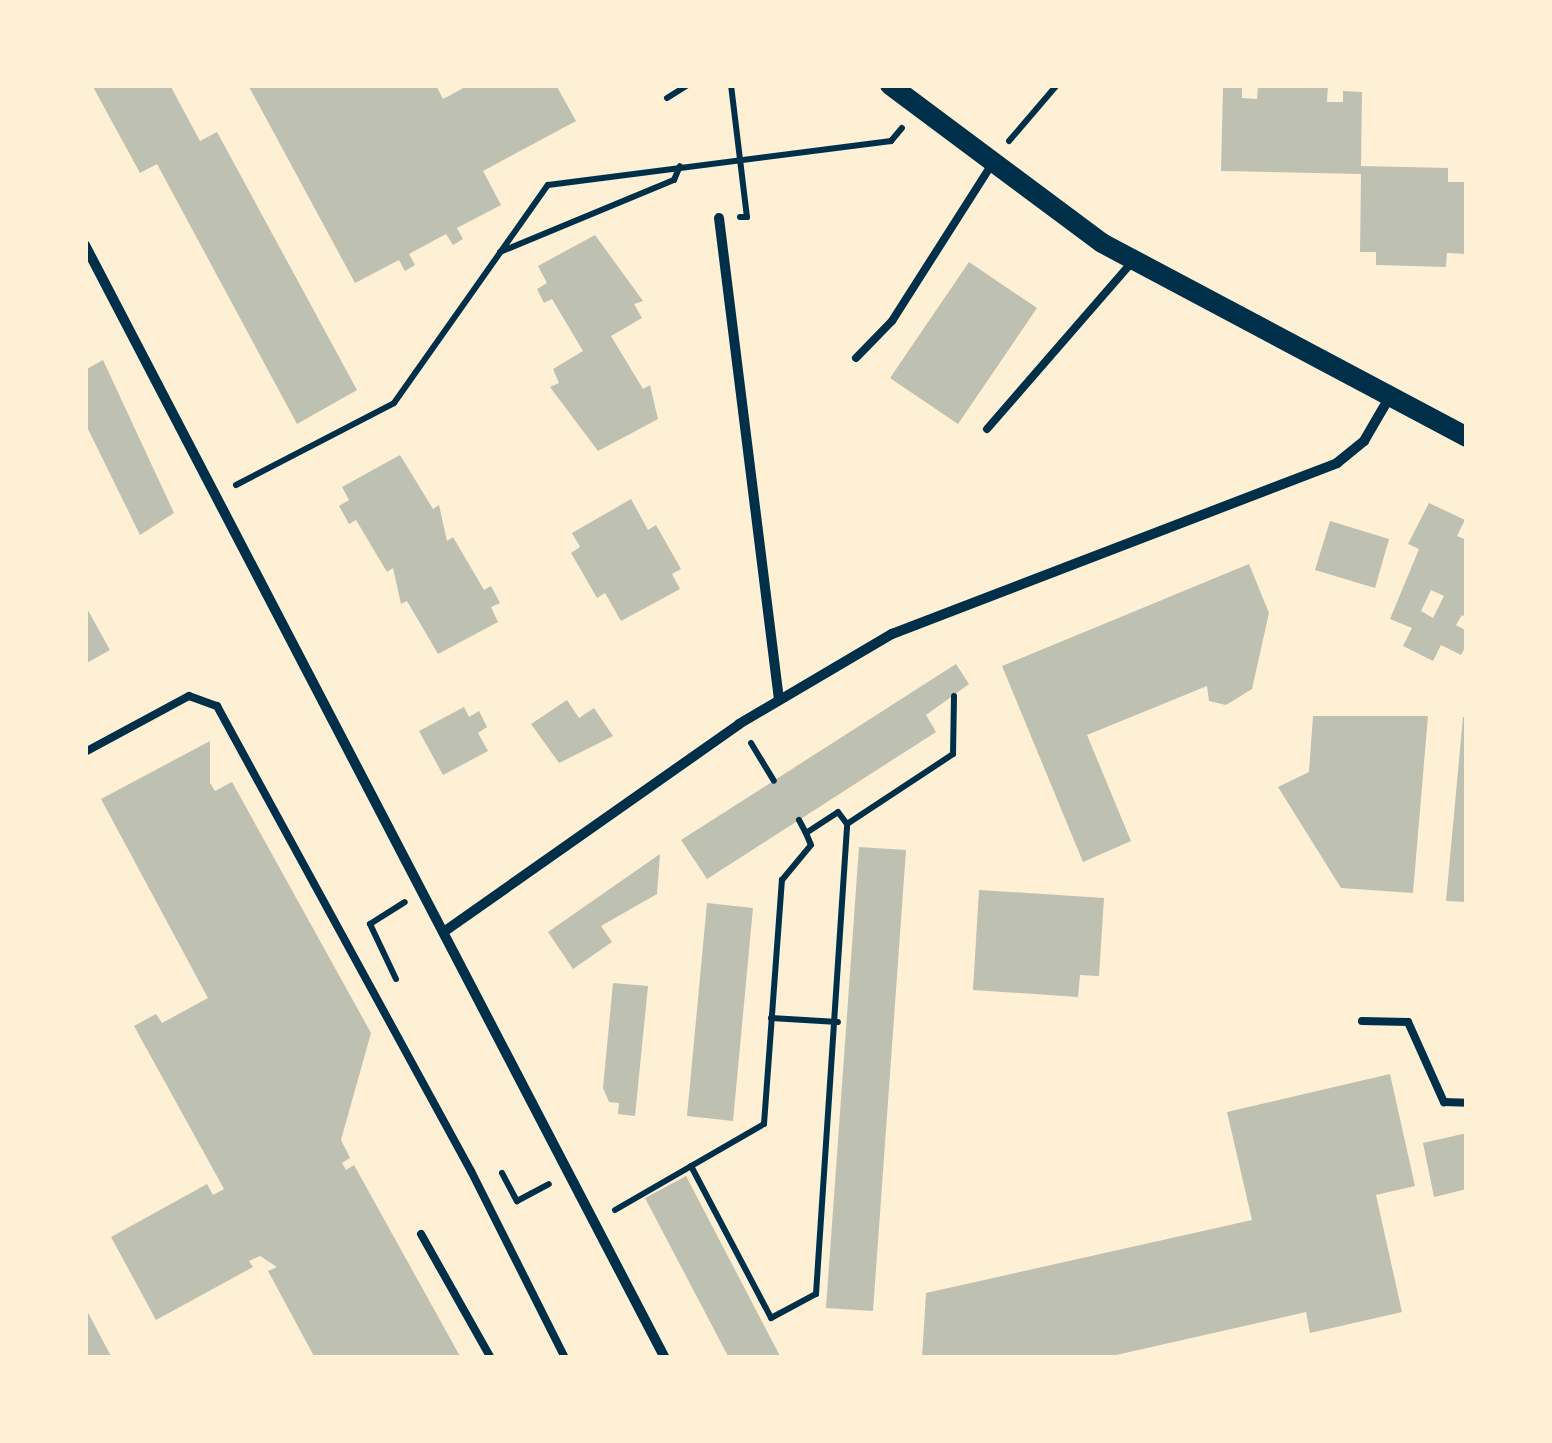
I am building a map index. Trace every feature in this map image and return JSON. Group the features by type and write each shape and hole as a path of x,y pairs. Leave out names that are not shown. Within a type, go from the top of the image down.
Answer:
{"main road":[{"path":"890,85 992,164 1133,261 1467,437"}],"street":[{"path":"719,218 779,699"},
{"path":"85,245 665,1358"},
{"path":"445,931 740,724 892,634 1337,464 1364,441 1389,398"}],"lane":[{"path":"856,358 892,320 992,164"},
{"path":"987,429 1133,261"},
{"path":"85,752 188,696 217,706 471,1171 565,1358"},
{"path":"1362,1021 1408,1022 1444,1102 1467,1103"},
{"path":"421,1234 491,1358"}],"path":[{"path":"667,98 688,85"},
{"path":"719,218 747,217 730,85"},
{"path":"1034,110 1057,85"},
{"path":"217,494 394,403 548,185 891,141 920,108"},
{"path":"498,253 674,180 680,166"},
{"path":"847,824 953,754 954,696"},
{"path":"740,724 774,780"},
{"path":"692,1166 771,1318 816,1294 838,1022 847,824 838,812 806,832"},
{"path":"633,1199 764,1124 782,880 811,845 799,820"},
{"path":"370,924 423,891"},
{"path":"771,1018 838,1022"},
{"path":"471,1171 494,1160 517,1201 570,1172"}],"building":[{"path":"92,85 170,85 200,141 217,132 357,390 297,424 157,164 140,173"},
{"path":"248,85 436,85 443,99 469,85 556,85 576,121 483,171 501,205 457,228 463,239 453,245 446,234 409,254 415,265 405,271 399,260 355,283"},
{"path":"1258,85 1328,85 1327,102 1343,102 1343,91 1362,92 1361,166 1448,168 1448,182 1467,182 1467,254 1447,253 1446,267 1376,265 1376,252 1360,252 1361,174 1221,171 1223,87 1242,88 1242,98 1257,99"},
{"path":"595,235 643,301 634,304 642,318 611,336 643,389 650,385 658,419 598,451 550,387 559,383 553,369 583,351 552,299 544,303 537,289 547,283 538,266"},
{"path":"969,262 1037,308 958,424 890,378"},
{"path":"103,360 174,513 140,535 85,423 85,370"},
{"path":"400,455 433,509 439,505 447,541 453,537 484,590 491,586 500,603 491,607 498,622 438,654 407,601 401,604 393,568 387,572 356,520 349,524 339,506 349,500 342,487"},
{"path":"631,499 648,530 656,525 681,569 672,574 680,589 621,621 605,593 597,598 571,553 580,547 572,533"},
{"path":"1429,503 1465,520 1457,536 1467,540 1467,618 1462,615 1456,625 1467,631 1467,644 1461,655 1441,645 1433,661 1403,646 1412,628 1390,619 1419,549 1408,544","holes":["1431,590 1444,596 1433,618 1421,611"]},
{"path":"1330,521 1389,539 1375,588 1315,570"},
{"path":"1249,564 1269,613 1252,689 1226,705 1209,701 1207,686 1087,735 1131,841 1083,862 1002,666"},
{"path":"85,605 110,650 85,664"},
{"path":"956,664 969,684 926,715 936,732 707,879 681,840"},
{"path":"567,700 579,718 594,708 613,736 559,763 531,724"},
{"path":"464,707 469,717 479,711 487,727 478,733 488,751 443,775 419,731"},
{"path":"1313,716 1428,716 1413,893 1341,888 1278,787 1309,772"},
{"path":"1463,717 1467,717 1467,902 1446,901"},
{"path":"210,741 210,783 215,791 232,782 371,1033 341,1140 350,1158 342,1163 346,1170 354,1165 461,1358 315,1358 268,1271 277,1267 260,1256 249,1261 253,1267 156,1320 111,1237 207,1184 213,1195 224,1189 134,1026 156,1014 162,1023 208,998 101,799"},
{"path":"859,847 906,850 873,1311 826,1308"},
{"path":"660,854 657,894 601,926 612,942 573,969 548,932"},
{"path":"979,890 1104,898 1099,976 1080,975 1078,997 973,990"},
{"path":"707,903 753,908 733,1121 687,1116"},
{"path":"613,983 648,986 635,1116 618,1114 619,1103 609,1102 603,1088"},
{"path":"1390,1074 1415,1186 1376,1195 1402,1312 1310,1333 1306,1312 1103,1358 922,1358 926,1293 1252,1220 1227,1112"},
{"path":"1467,1133 1467,1189 1434,1197 1423,1143"},
{"path":"686,1176 781,1358 729,1358 645,1198"},
{"path":"85,1307 112,1358 85,1358"}]}
